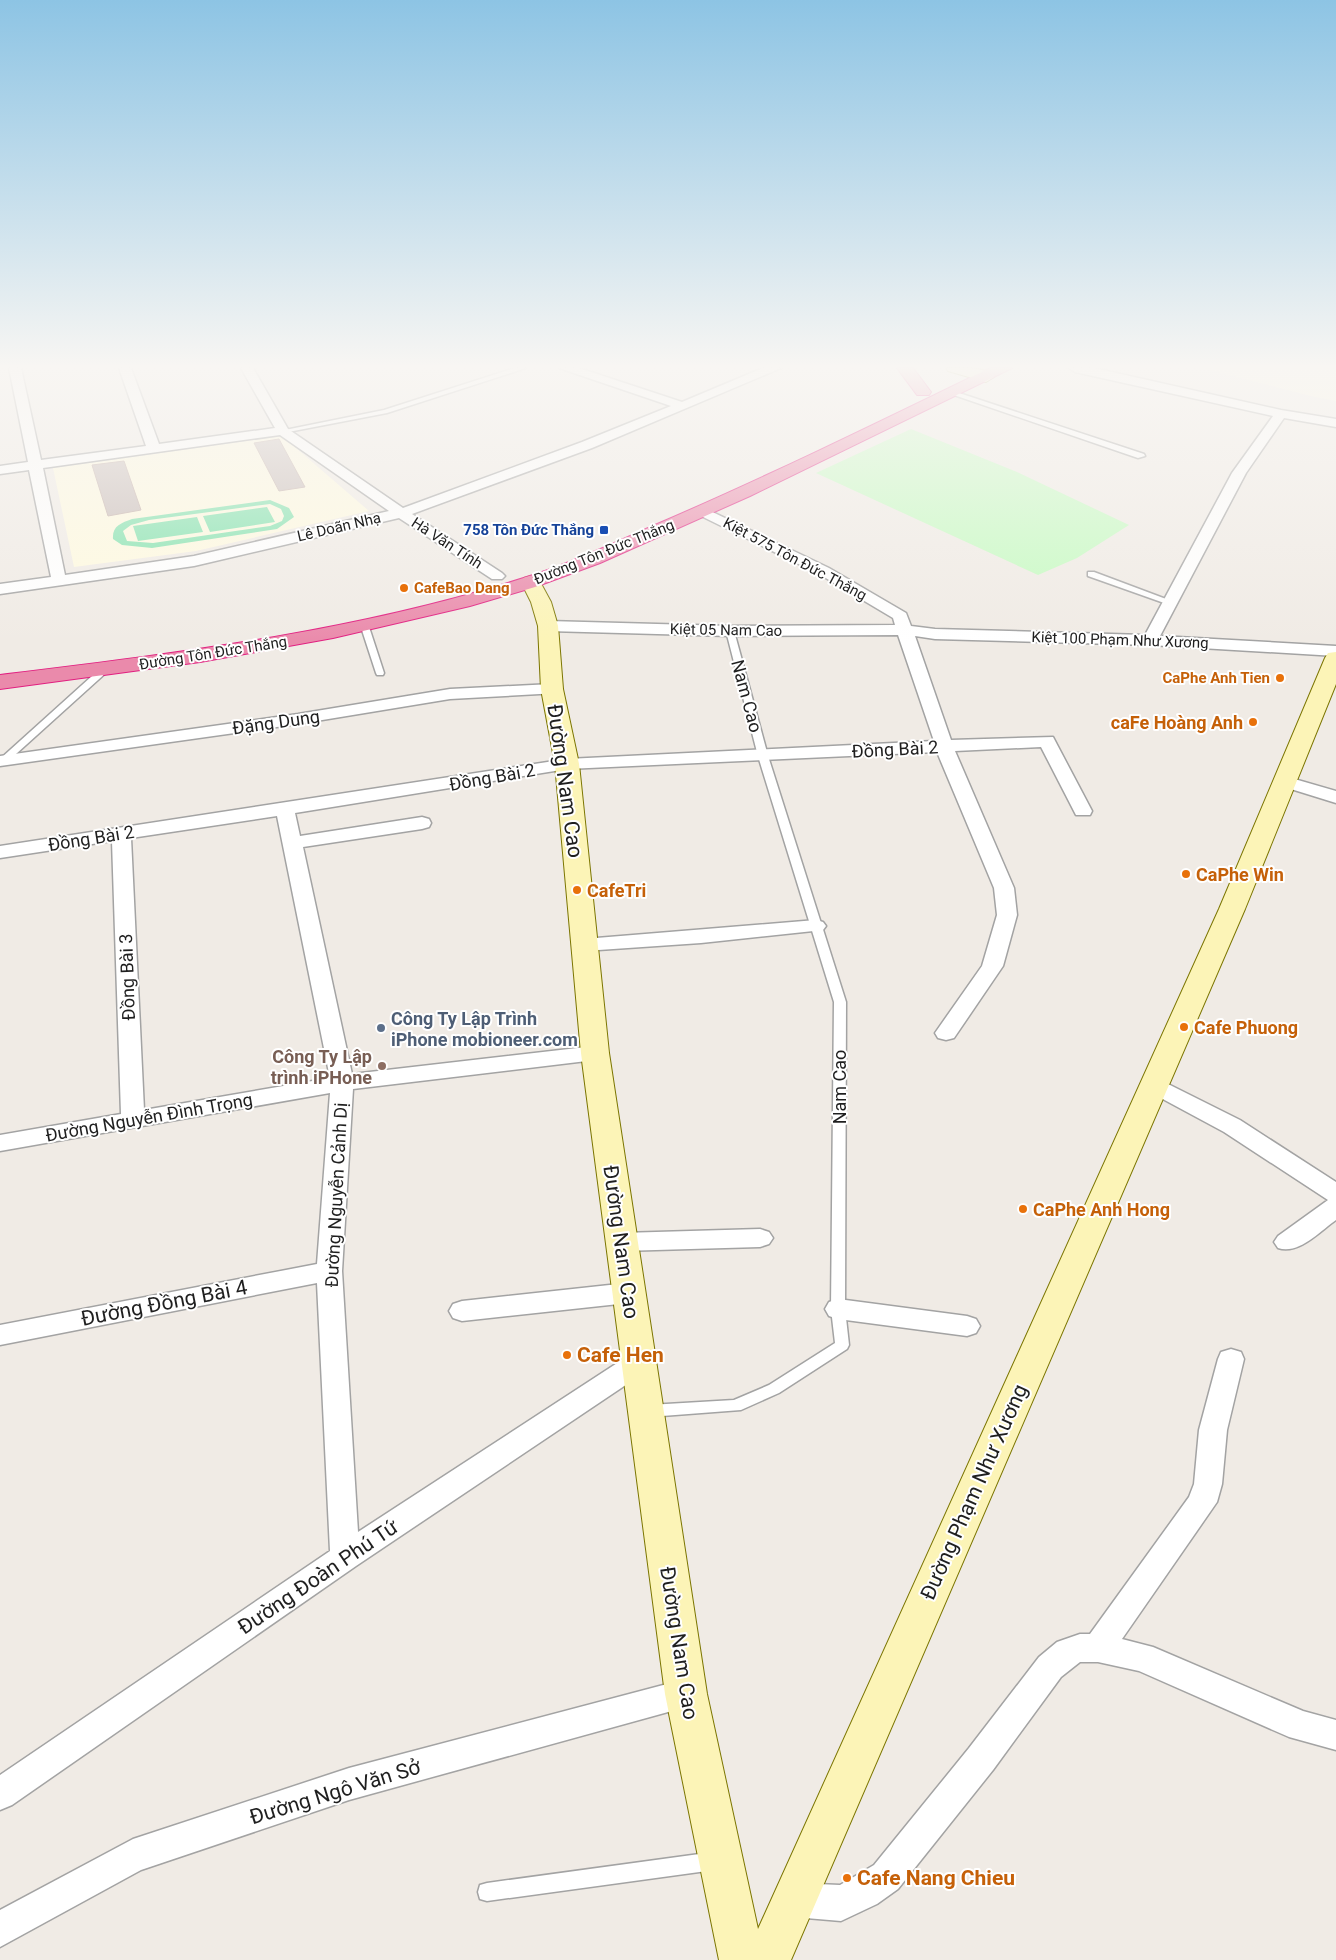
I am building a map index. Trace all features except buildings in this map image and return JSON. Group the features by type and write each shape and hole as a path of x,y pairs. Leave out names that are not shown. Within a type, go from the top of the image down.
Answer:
{"highway":[{"name":"Đường Tôn Đức Thắng","path":"0,666 165,646 300,624 398,603 497,576 613,533 694,499 779,459"},
{"name":"Đường Tôn Đức Thắng","path":"0,682 247,649 365,627 433,611 531,582 702,512 813,459"}],"street":[{"path":"34,459 60,582"},
{"path":"0,470 84,459"},
{"name":"Hà Văn Tính","path":"323,459 497,576"},
{"name":"Lê Doãn Nhạ","path":"0,589 60,582 194,561 401,513 547,459"},
{"path":"1150,640 1239,473 1249,459"},
{"name":"Kiệt 575 Tôn Đức Thắng","path":"702,512 824,571 900,616 944,746 1004,888 1007,915 992,966 946,1033"},
{"name":"Đường Nam Cao","path":"531,582 541,602 548,626 552,689 566,764 595,1053 686,1694 742,1960"},
{"name":"Kiệt 05 Nam Cao","path":"548,626 730,631 904,630"},
{"name":"Kiệt 100 Phạm Như Xương","path":"904,630 935,634 1150,640 1334,667"},
{"name":"Đường Phạm Như Xương","path":"768,1960 1232,908 1284,781 1334,667"},
{"name":"Đặng Dung","path":"1,761 298,719 450,694 552,689"},
{"name":"Đồng Bài 2","path":"0,852 566,764 763,756 1047,740 1083,811"},
{"path":"1284,781 1336,797"},
{"name":"Đường Nguyễn Cảnh Dị","path":"285,808 342,1083 329,1271 345,1557"},
{"path":"292,843 422,823"},
{"name":"Đồng Bài 3","path":"120,833 132,1120"},
{"path":"584,945 701,937 816,926"},
{"name":"Đường Nguyễn Đình Trọng","path":"0,1143 342,1083 595,1053"},
{"path":"1154,1084 1232,1126 1336,1194"},
{"path":"1287,1242 1336,1208"},
{"path":"621,1242 760,1238"},
{"name":"Đường Đồng Bài 4","path":"0,1335 329,1271"},
{"path":"462,1310 628,1293"},
{"path":"838,1309 967,1326"},
{"path":"1098,1648 1202,1502 1208,1484 1213,1430 1231,1359"},
{"name":"Đường Đoàn Phú Tứ","path":"0,1794 345,1557 638,1363"},
{"path":"794,1900 841,1903 865,1892 886,1877 981,1759 1050,1667 1068,1652 1080,1648 1098,1648 1142,1657 1300,1726 1336,1735"},
{"name":"Đường Ngô Văn Sở","path":"0,1929 133,1856 349,1784 686,1694"}],"lane":[{"path":"1091,574 1170,602"},
{"path":"365,627 380,673"},
{"name":"Nam Cao","path":"645,1411 736,1406 774,1389 842,1345 838,1309 840,1002 763,756 730,631"},
{"path":"1,761 105,669"},
{"path":"487,1892 721,1860"}],"shaded area":[{"path":"114,459 309,459 369,511 196,551 74,567 53,468"}],"green space":[{"path":"845,459 986,459 1129,525 1077,558 1038,575 816,473"},
{"path":"270,500 289,508 294,517 277,529 152,548 122,545 113,539 116,528 132,519","holes":["270,504 281,509 284,516 282,521 270,526 153,543 127,541 123,531 131,525 149,520"]},
{"path":"267,507 275,522 210,532 203,516"},
{"path":"197,517 203,532 138,541 133,526"}],"place":[{"name":"758 Tôn Đức Thắng","path":"604,530"},
{"name":"CafeBao Dang","path":"404,588"},
{"name":"CaPhe Anh Tien","path":"1280,678"},
{"name":"caFe Hoàng Anh","path":"1253,722"},
{"name":"CaPhe Win","path":"1186,874"},
{"name":"CafeTri","path":"577,890"},
{"name":"Cafe Phuong","path":"1184,1027"},
{"name":"Công Ty Lập Trình iPhone mobioneer.com","path":"381,1028"},
{"name":"Công Ty Lập trình iPHone","path":"382,1066"},
{"name":"CaPhe Anh Hong","path":"1023,1209"},
{"name":"Cafe Hen","path":"567,1355"},
{"name":"Cafe Nang Chieu","path":"847,1878"}]}
